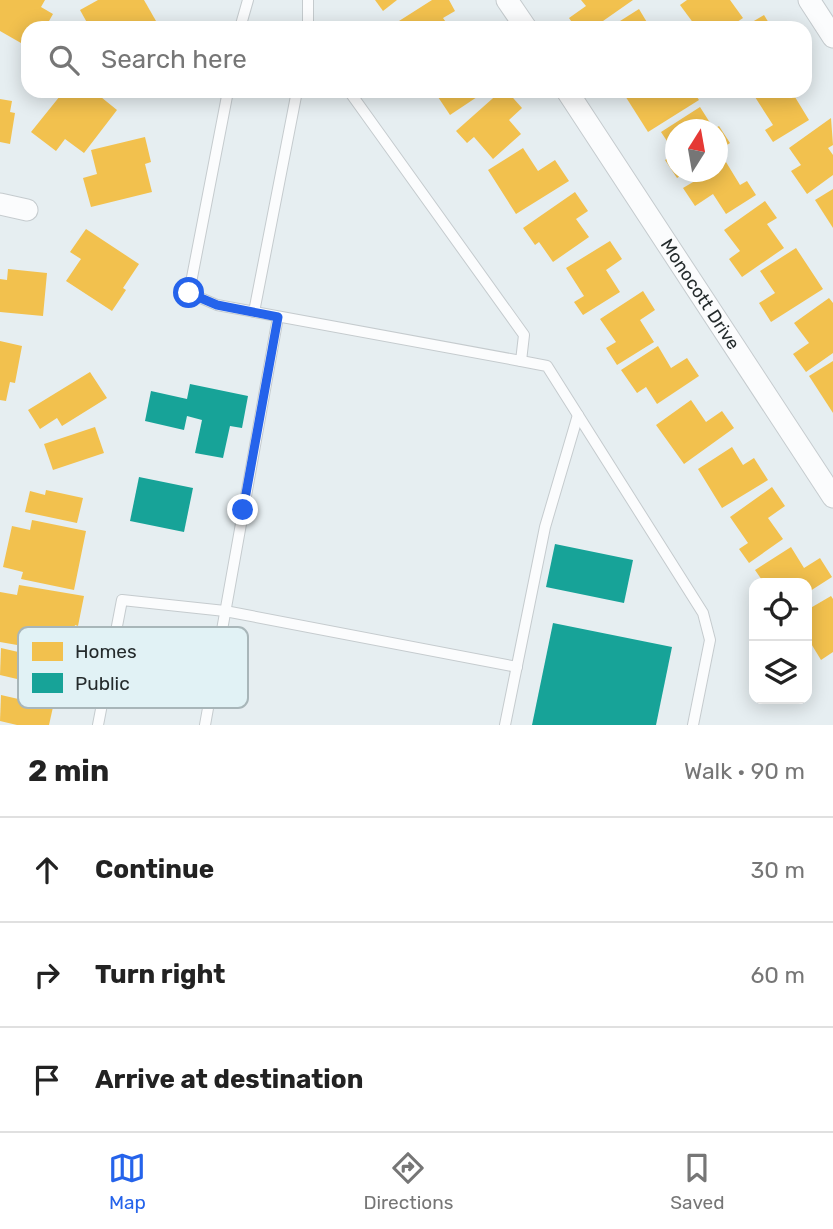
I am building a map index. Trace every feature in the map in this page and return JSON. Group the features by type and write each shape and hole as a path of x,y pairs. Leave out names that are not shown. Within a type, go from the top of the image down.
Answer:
{"street":[{"path":"507,0 521,21"},
{"path":"809,0 833,37"},
{"name":"Monocott Drive","path":"572,98 833,497"},
{"path":"0,204 27,210"}],"lane":[{"path":"242,21 248,0"},
{"path":"308,0 308,21"},
{"path":"227,98 189,293 217,305 547,366 703,613 710,640 693,725"},
{"path":"254,312 296,98"},
{"path":"354,98 524,335 521,361"},
{"path":"222,627 278,317"},
{"path":"505,725 545,527 578,415"},
{"path":"117,627 122,600 225,611 517,667"}],"building: Homes":[{"path":"0,0 45,0 41,7 53,14 49,21 21,21 21,43 0,31"},
{"path":"98,0 144,0 156,21 86,21 80,10"},
{"path":"375,0 397,0 383,11"},
{"path":"432,0 449,0 455,11 443,18 445,21 399,21"},
{"path":"581,0 633,0 603,21 571,21 569,18 586,6"},
{"path":"687,0 730,0 743,18 738,21 692,21 680,5"},
{"path":"639,9 646,21 620,21"},
{"path":"764,15 768,21 754,21"},
{"path":"58,98 102,98 117,110 84,153 65,139 56,151 31,132"},
{"path":"439,98 476,98 450,115"},
{"path":"493,98 513,98 522,108 509,120 521,134 493,159 474,137 467,143 456,131"},
{"path":"626,98 698,98 699,100 648,132"},
{"path":"756,98 796,98 809,120 773,142 765,130 773,125"},
{"path":"0,99 12,101 10,112 15,113 10,144 0,142"},
{"path":"700,107 708,119 681,119"},
{"path":"831,118 833,145 828,148 833,155 833,175 807,194 791,171 801,165 789,148"},
{"path":"145,137 151,162 145,164 152,192 91,207 83,178 97,174 91,150"},
{"path":"523,148 538,171 555,160 569,181 516,214 488,170"},
{"path":"728,165 740,185 747,181 756,195 726,214 713,194 695,206 683,188 693,182 728,182"},
{"path":"833,189 833,228 815,200"},
{"path":"575,192 588,211 576,219 589,237 553,262 539,242 535,245 523,228"},
{"path":"765,201 777,218 767,224 784,248 742,277 729,259 740,251 724,230"},
{"path":"86,229 139,264 112,311 66,281 81,259 70,252"},
{"path":"610,241 622,259 606,270 620,292 583,315 574,302 584,296 566,268"},
{"path":"796,248 823,289 771,322 759,303 775,293 760,271"},
{"path":"8,269 47,273 43,316 0,312 0,279 7,280"},
{"path":"643,291 655,310 640,320 654,342 617,365 606,348 616,342 600,319"},
{"path":"829,298 833,303 833,353 806,372 793,354 809,343 794,323"},
{"path":"0,341 22,346 15,383 10,382 6,401 0,400"},
{"path":"658,346 671,368 687,358 699,376 657,404 646,387 637,393 621,370"},
{"path":"833,361 833,413 809,376"},
{"path":"90,372 107,398 62,426 57,418 40,429 28,410"},
{"path":"691,400 706,422 722,411 734,428 684,464 656,425"},
{"path":"95,427 104,453 53,470 44,444"},
{"path":"732,447 743,465 754,458 768,480 722,508 698,469"},
{"path":"772,487 785,506 768,518 783,539 749,563 739,549 748,543 730,517"},
{"path":"46,490 83,498 77,523 25,512 30,491 45,495"},
{"path":"32,520 86,531 74,590 21,579 23,572 3,567 12,526 30,530"},
{"path":"791,547 804,568 820,558 832,577 812,590 812,578 761,578 755,570"},
{"path":"19,585 84,596 78,626 18,627 18,645 0,642 0,592 17,595"},
{"path":"831,596 833,599 833,652 821,660 812,645 812,607"},
{"path":"1,648 18,652 18,679 0,675"},
{"path":"1,695 18,699 18,708 53,708 49,725 17,725 0,721"}],"building: Public":[{"path":"190,384 248,396 242,428 230,426 223,458 195,453 202,420 187,416 184,430 145,421 151,391 187,399"},
{"path":"139,477 193,488 184,532 130,521"},
{"path":"555,544 633,560 624,603 546,587"},
{"path":"553,623 672,647 656,725 532,725"}],"route":[{"path":"189,293 217,305 278,317 243,510"}]}
